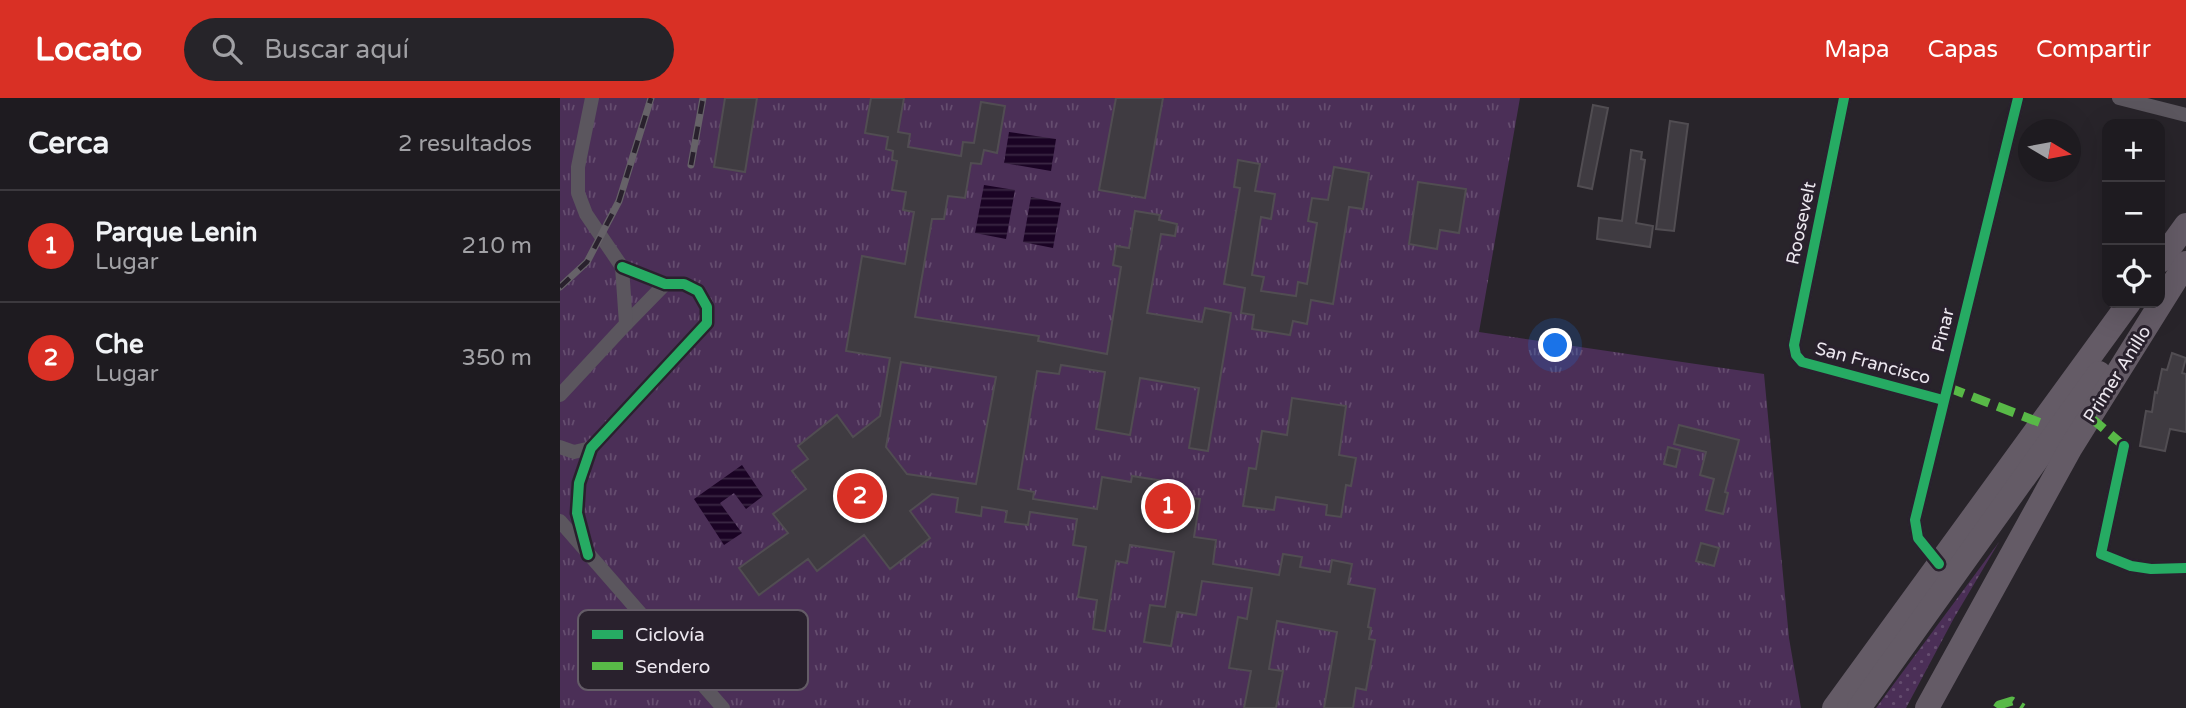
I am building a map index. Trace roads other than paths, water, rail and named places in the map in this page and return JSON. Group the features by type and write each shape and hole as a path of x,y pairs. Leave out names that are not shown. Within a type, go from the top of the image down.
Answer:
{"highway":[{"path":"2165,254 2186,225"},
{"path":"2165,282 2186,253"},
{"name":"Primer Anillo","path":"1927,708 2049,487 2186,263"},
{"path":"1844,704 1939,564 2125,308"},
{"path":"1844,704 2146,308"}],"street":[{"path":"592,98 585,124 578,193 586,214 622,267 626,324"},
{"name":"Roosevelt","path":"1796,355 1794,345 1844,98"},
{"name":"Pinar","path":"1939,564 1918,538 1914,520 2018,98"},
{"path":"2119,98 2186,115"},
{"path":"588,555 577,513 579,483 591,449 707,323 707,307 698,291 684,284 665,284 622,267"},
{"path":"560,395 665,284"},
{"name":"San Francisco","path":"1796,355 1802,362 1943,400"},
{"path":"2124,446 2101,554 2131,566 2151,569 2186,568"},
{"path":"560,447 575,452 591,449"},
{"path":"560,520 637,610"},
{"path":"707,690 723,708"}],"railway":[{"path":"560,287 587,262 619,201 651,98"},
{"path":"691,165 703,98"}],"place":[{"name":"Che","path":"860,496"},
{"name":"Parque Lenin","path":"1168,506"}]}
